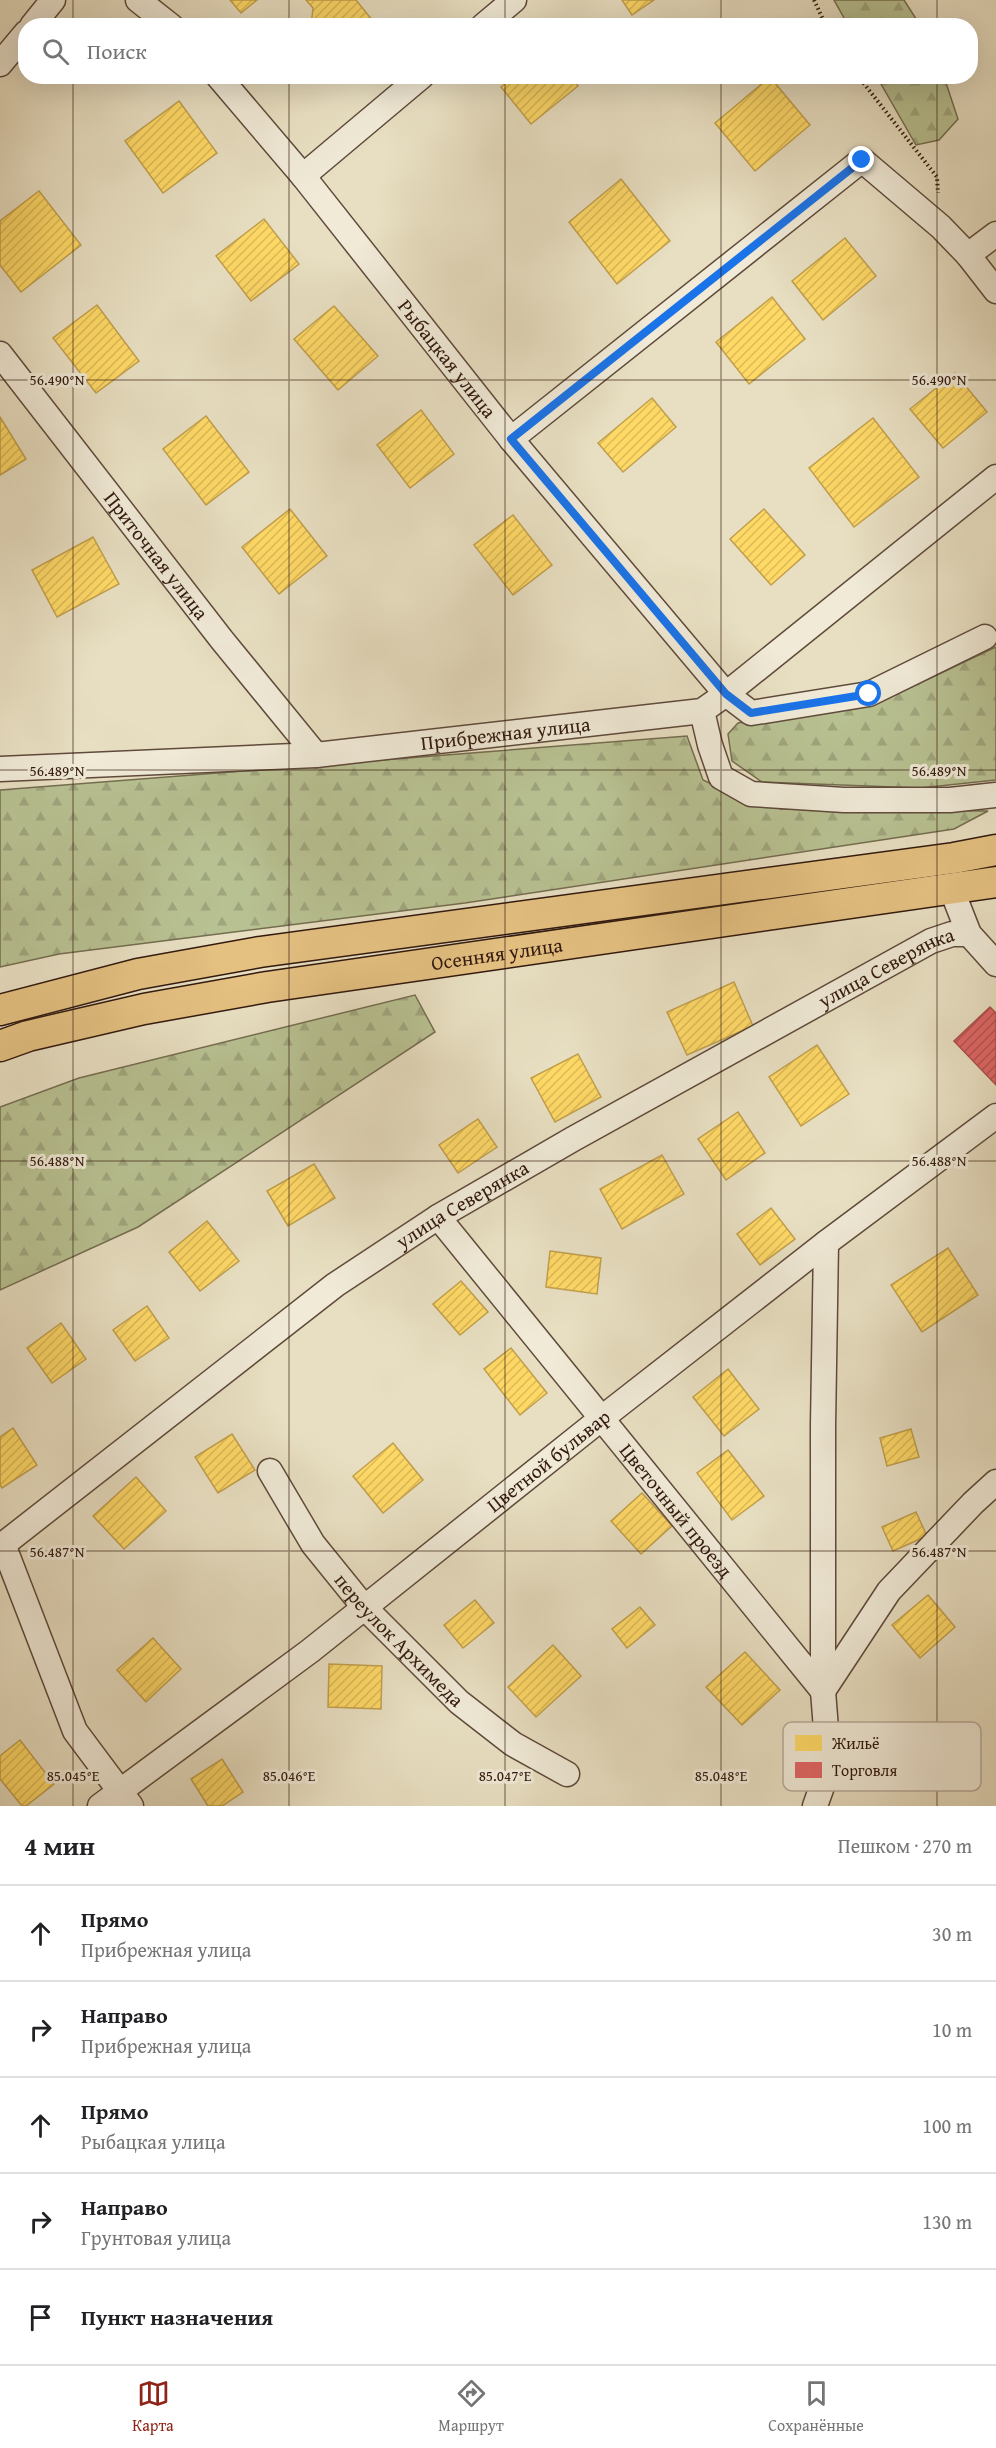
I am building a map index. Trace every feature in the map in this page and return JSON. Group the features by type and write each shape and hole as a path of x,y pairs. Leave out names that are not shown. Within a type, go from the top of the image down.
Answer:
{"main road":[{"name":"Осенняя улица","path":"0,1010 138,974 260,952 942,860 996,850"},
{"name":"Осенняя улица","path":"0,1046 28,1036 144,1009 267,987 996,882"}],"street":[{"path":"38,18 53,0"},
{"path":"138,0 161,18"},
{"path":"493,18 514,0"},
{"path":"0,64 18,43"},
{"name":"Рыбацкая улица","path":"225,84 303,176 511,439 726,694"},
{"path":"303,176 412,84"},
{"path":"511,439 862,160 941,227 968,255 996,291"},
{"path":"968,255 996,234"},
{"name":"Приточная улица","path":"0,354 222,640 316,756"},
{"name":"Прибрежная улица","path":"0,769 316,756 702,711 996,477"},
{"path":"726,694 751,713 869,694 985,637"},
{"path":"702,711 721,777 751,794 844,800 950,800 996,795"},
{"path":"951,888 969,934 996,964"},
{"name":"улица Северянка","path":"2,1546 335,1286 438,1217 573,1139 931,941 952,934 969,934"},
{"name":"Цветной бульвар","path":"100,1806 125,1798 602,1418 826,1243 996,1116"},
{"name":"Цветочный проезд","path":"438,1217 823,1691"},
{"path":"825,1722 823,1691 826,1243"},
{"name":"переулок Архимеда","path":"270,1471 313,1544 364,1607 459,1702 513,1744 567,1774"},
{"path":"823,1691 890,1591 973,1503 996,1482"},
{"path":"2,1546 75,1731 125,1798"},
{"path":"815,1806 820,1791"}],"path":[{"path":"814,0 822,18"},
{"path":"864,84 937,177 941,227"}],"green space":[{"path":"834,0 904,0 916,18 844,18"},
{"path":"881,84 946,84 958,119 939,140 916,145"},
{"path":"996,647 996,780 920,788 762,782 732,761 728,734 738,723 878,703"},
{"path":"687,736 703,780 741,798 781,809 988,811 954,829 465,903 59,954 0,967 0,790"},
{"path":"415,995 435,1032 138,1227 0,1290 0,1107 79,1078"}],"building: Жильё":[{"path":"230,0 257,0 241,13"},
{"path":"306,0 356,0 371,18 312,18 313,8"},
{"path":"622,0 654,0 632,15"},
{"path":"505,84 576,84 578,86 531,124 501,87"},
{"path":"762,84 776,84 810,125 755,171 715,123"},
{"path":"179,101 217,153 163,193 125,141"},
{"path":"621,179 670,241 617,284 569,222"},
{"path":"39,191 81,245 21,292 0,265 0,221"},
{"path":"264,219 299,264 251,301 216,256"},
{"path":"845,238 876,276 823,320 792,281"},
{"path":"772,297 805,339 749,384 716,342"},
{"path":"97,305 139,361 96,393 53,338"},
{"path":"334,306 378,356 338,390 294,339"},
{"path":"955,373 987,412 943,448 910,409"},
{"path":"652,398 676,427 623,472 598,443"},
{"path":"421,410 454,454 410,488 377,445"},
{"path":"206,416 249,472 206,505 163,449"},
{"path":"0,417 26,459 0,475"},
{"path":"873,418 919,477 854,527 809,468"},
{"path":"290,509 327,556 279,594 242,547"},
{"path":"764,509 805,555 771,585 730,539"},
{"path":"513,515 552,565 513,595 474,545"},
{"path":"93,537 119,584 57,617 32,570"},
{"path":"734,982 753,1026 687,1055 667,1012"},
{"path":"817,1045 849,1094 801,1126 769,1077"},
{"path":"578,1054 601,1097 555,1122 531,1078"},
{"path":"738,1112 765,1153 726,1180 698,1139"},
{"path":"478,1119 497,1147 458,1173 439,1145"},
{"path":"662,1155 684,1194 622,1229 600,1189"},
{"path":"314,1164 335,1198 288,1226 267,1191"},
{"path":"771,1208 795,1239 760,1265 737,1234"},
{"path":"207,1221 239,1261 200,1291 169,1252"},
{"path":"948,1248 978,1295 922,1332 891,1285"},
{"path":"550,1251 601,1258 597,1294 546,1287"},
{"path":"461,1281 488,1312 460,1335 433,1304"},
{"path":"147,1306 169,1338 135,1361 113,1330"},
{"path":"61,1323 86,1359 52,1383 27,1348"},
{"path":"511,1348 547,1393 520,1415 484,1369"},
{"path":"728,1369 759,1409 724,1436 693,1397"},
{"path":"13,1428 37,1465 2,1488 0,1485 0,1437"},
{"path":"911,1429 919,1457 887,1466 880,1438"},
{"path":"232,1434 255,1470 218,1493 195,1457"},
{"path":"393,1443 423,1480 383,1513 353,1476"},
{"path":"728,1450 764,1496 732,1520 697,1473"},
{"path":"136,1477 166,1511 124,1549 93,1516"},
{"path":"642,1493 672,1526 641,1554 611,1521"},
{"path":"916,1512 927,1536 893,1551 882,1527"},
{"path":"928,1595 955,1627 920,1658 892,1625"},
{"path":"475,1600 494,1623 463,1648 444,1625"},
{"path":"640,1607 655,1625 627,1648 612,1629"},
{"path":"153,1638 181,1669 146,1702 117,1670"},
{"path":"553,1645 581,1676 536,1717 508,1687"},
{"path":"745,1652 780,1690 742,1725 706,1687"},
{"path":"329,1664 382,1666 381,1709 328,1707"},
{"path":"20,1740 54,1784 26,1806 22,1806 0,1779 0,1756"},
{"path":"222,1759 243,1792 222,1806 208,1806 191,1779"}],"building: Торговля":[{"path":"990,1007 996,1013 996,1085 954,1041"}],"route":[{"path":"862,160 511,439 726,694 751,713 869,694"}]}
